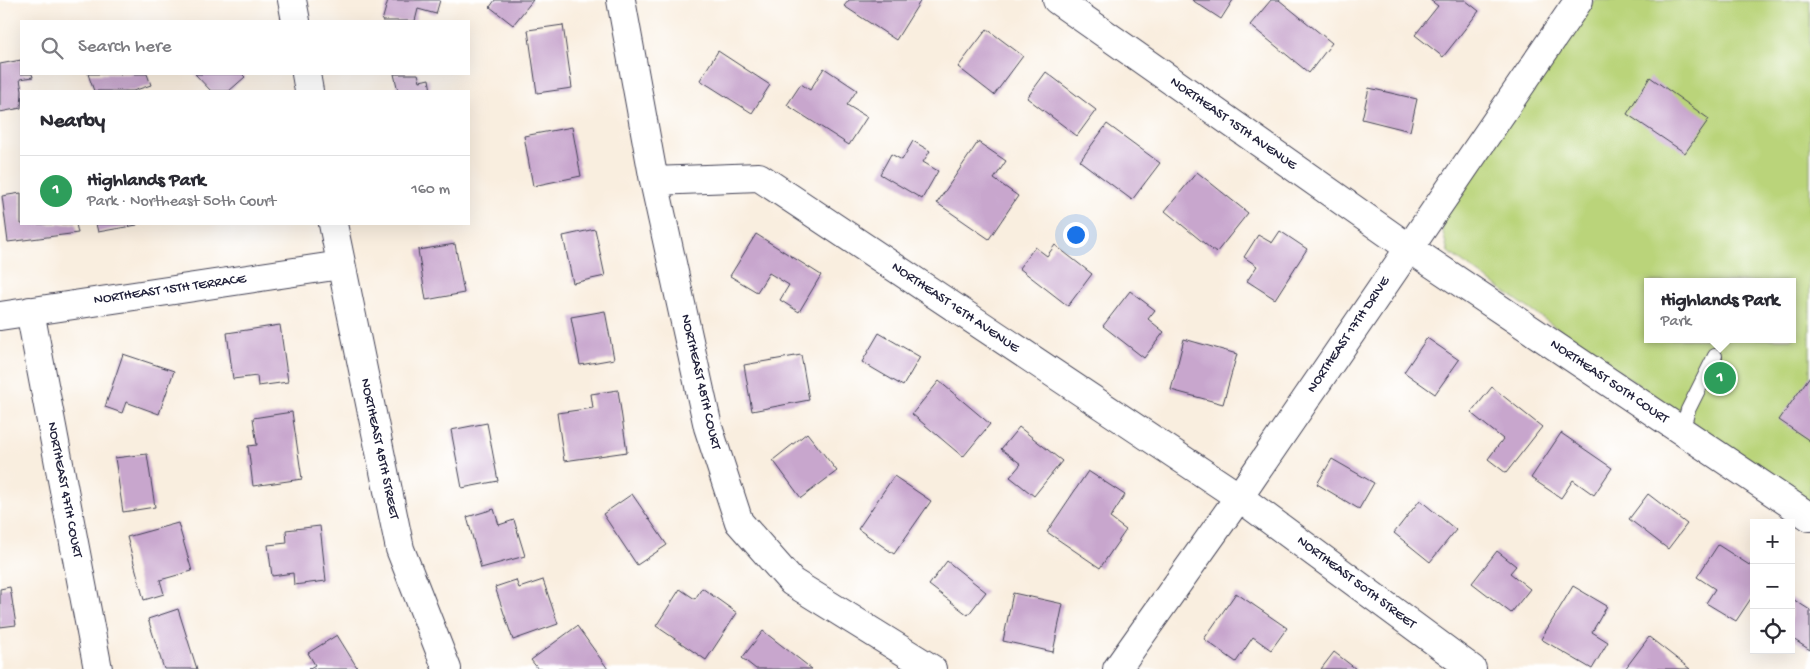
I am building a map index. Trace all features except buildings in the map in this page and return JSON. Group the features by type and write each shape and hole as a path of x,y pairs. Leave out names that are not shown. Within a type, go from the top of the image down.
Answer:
{"street":[{"path":"292,0 296,20"},
{"name":"NORTHEAST 48TH COURT","path":"621,0 654,181 708,427 739,522 792,582 932,669"},
{"name":"NORTHEAST 15TH AVENUE","path":"1058,0 1409,248"},
{"name":"NORTHEAST 17TH DRIVE","path":"1117,669 1239,497 1579,0"},
{"path":"306,75 309,90"},
{"name":"NORTHEAST 16TH AVENUE","path":"654,181 759,177 1239,497"},
{"name":"NORTHEAST 48TH STREET","path":"333,225 400,549 447,669"},
{"name":"NORTHEAST 50TH COURT","path":"1409,248 1810,516"},
{"name":"NORTHEAST 15TH TERRACE","path":"0,316 341,265"},
{"name":"NORTHEAST 47TH COURT","path":"30,311 98,669"},
{"name":"NORTHEAST 50TH STREET","path":"1239,497 1472,669"}],"lane":[{"path":"1682,431 1688,410 1715,356"}],"green space":[{"path":"1594,0 1810,0 1810,505 1448,252 1440,221"}],"place":[{"name":"Highlands Park","path":"1720,378"}]}
